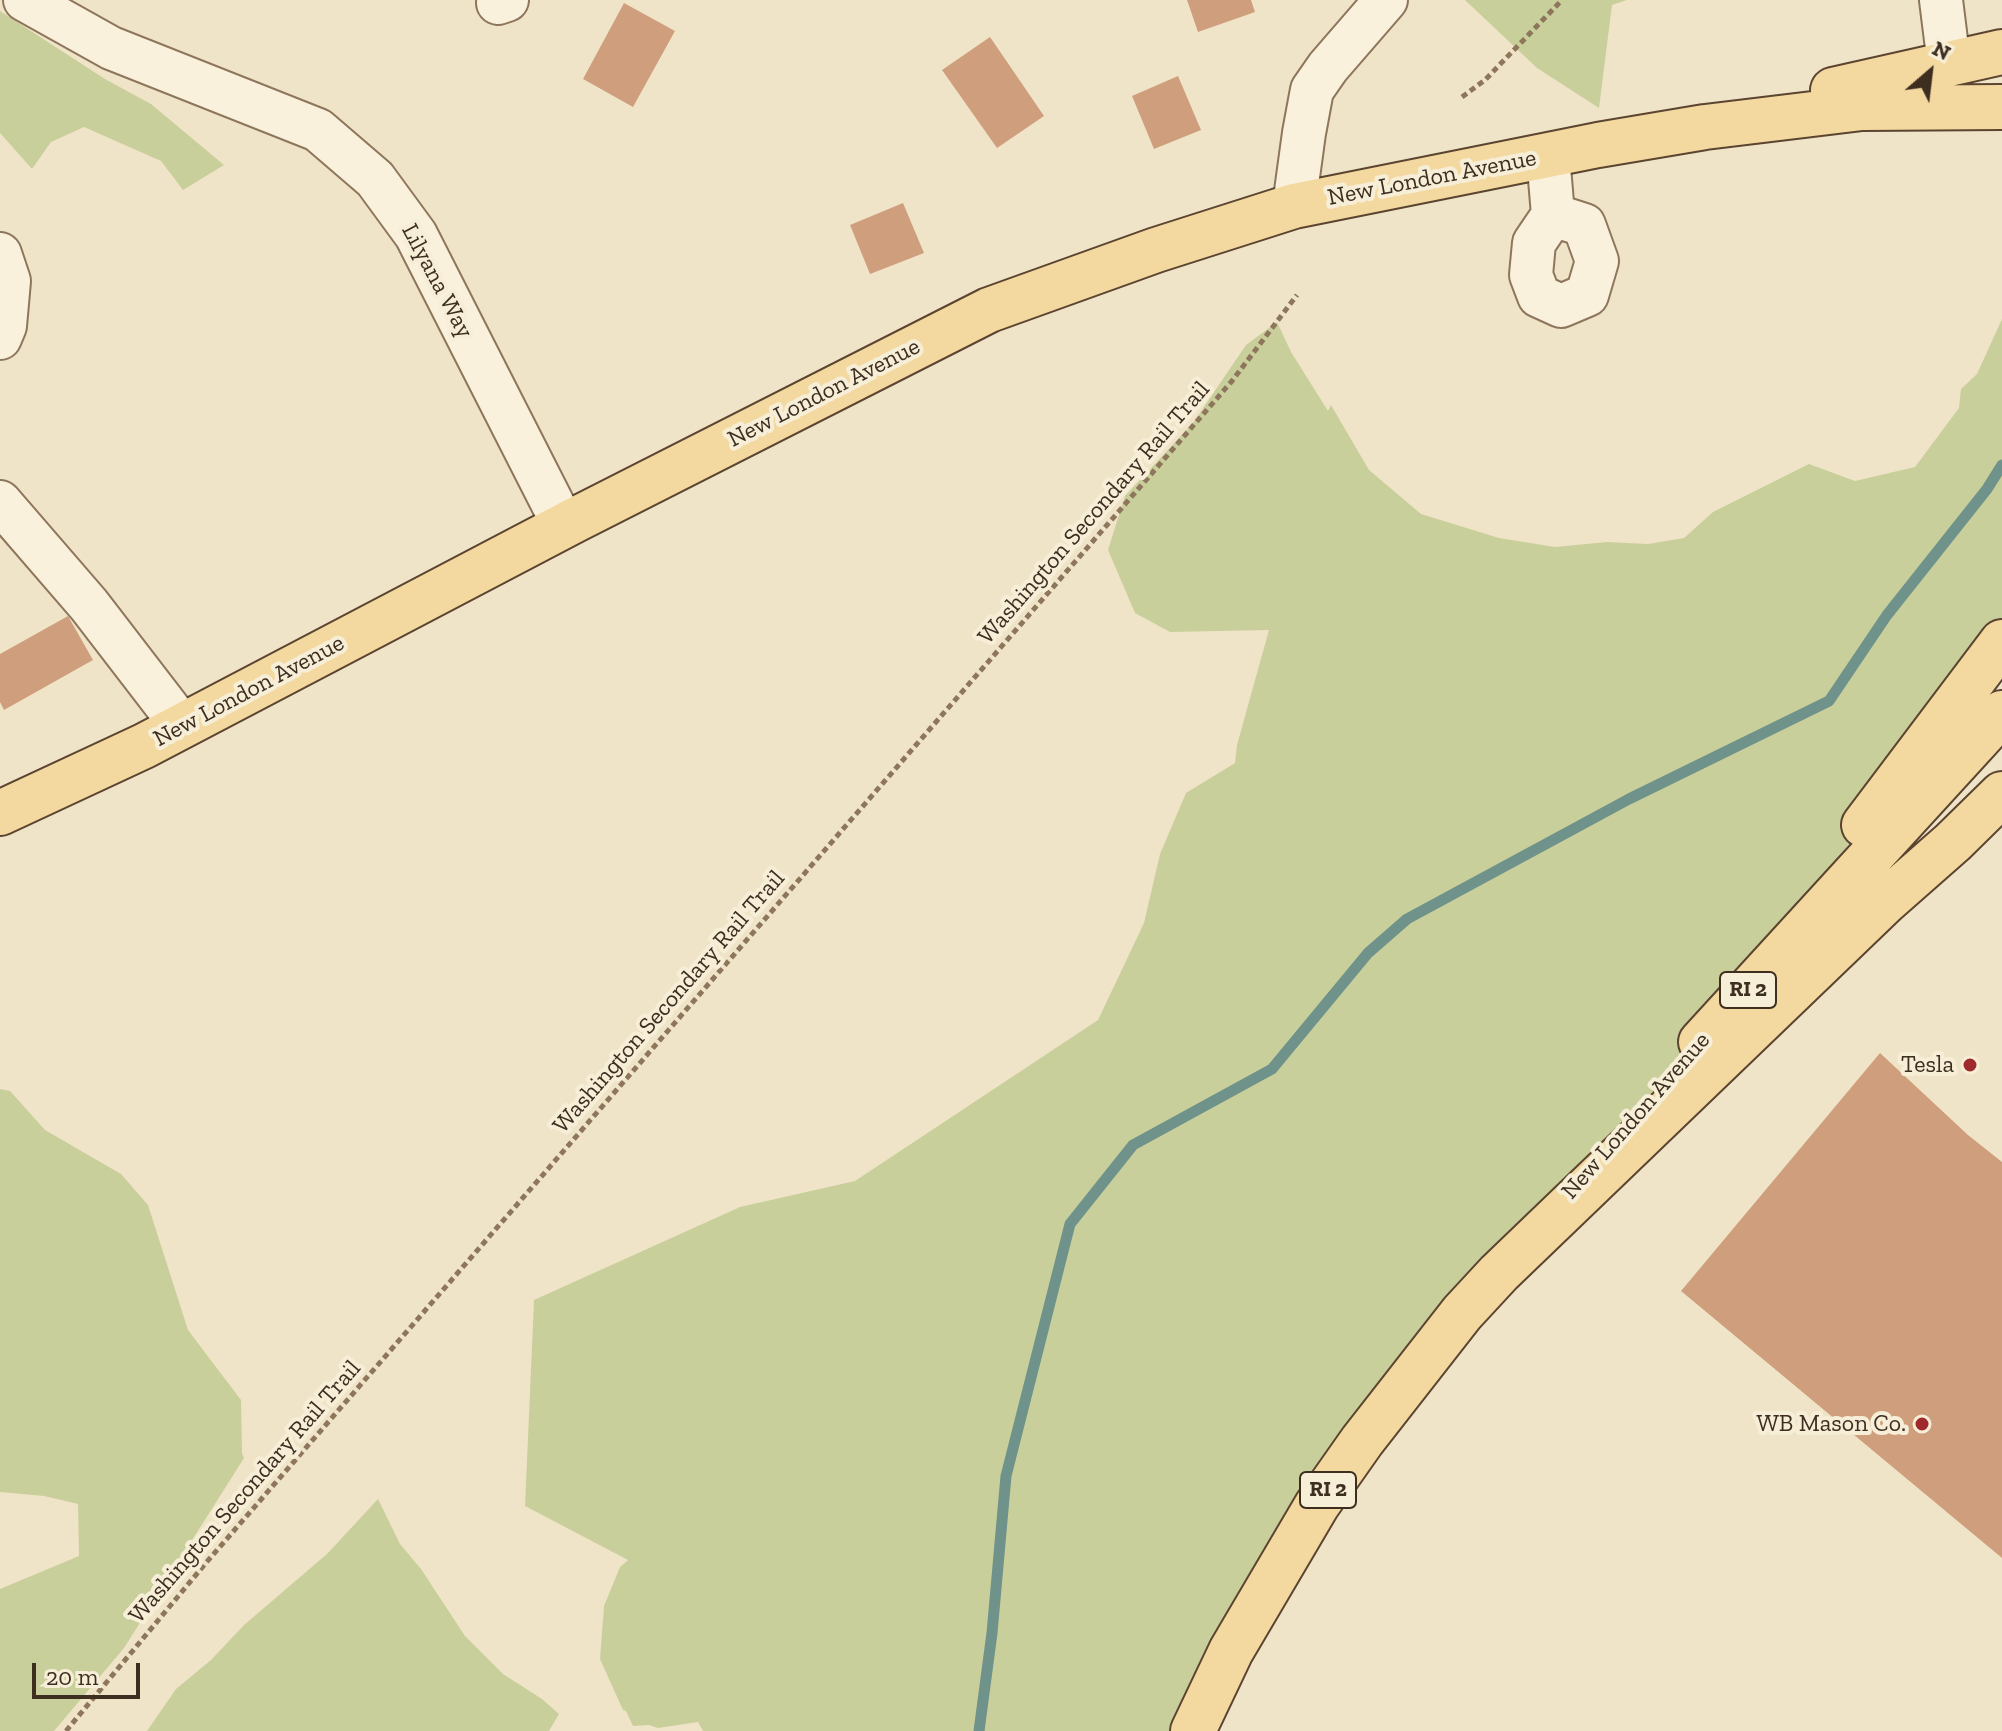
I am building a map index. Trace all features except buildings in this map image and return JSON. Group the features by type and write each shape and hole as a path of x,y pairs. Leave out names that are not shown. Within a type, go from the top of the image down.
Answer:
{"main road":[{"name":"New London Avenue","path":"1705,127 1748,109 2002,52"},
{"name":"New London Avenue","path":"0,813 144,746 564,526 989,310 1156,250 1294,206 1705,127 1862,108 2002,107"},
{"path":"1692,1051 1784,934 1805,901 2002,642"},
{"name":"New London Avenue","path":"1499,1273 1692,1051 2002,713"},
{"path":"1499,1273 1886,901 2002,794"},
{"name":"RI 2","path":"1193,1731 1231,1651 1317,1505 1362,1441 1462,1313 1499,1273"}],"street":[{"name":"Lilyana Way","path":"25,0 111,48 318,130 375,179 416,235 564,526"},
{"path":"1294,206 1312,90 1386,0"},
{"path":"1948,2 1949,64"},
{"path":"1548,155 1553,215"},
{"path":"0,254 9,281 5,326 0,338"},
{"path":"0,502 89,605 182,726"}],"path":[{"path":"1462,97 1485,80 1562,0"},
{"name":"Washington Secondary Rail Trail","path":"66,1731 205,1564 1232,381 1297,295"}],"green space":[{"path":"1465,0 1627,0 1612,5 1599,108 1537,68"},
{"path":"0,11 105,79 151,104 224,165 183,190 161,161 84,127 51,142 32,169 0,133"},
{"path":"2002,319 2002,643 1801,905 1712,1036 1461,1312 1194,1731 703,1731 698,1722 658,1728 633,1726 600,1659 604,1606 620,1567 628,1560 525,1506 534,1300 740,1207 855,1181 1098,1020 1144,923 1160,854 1186,793 1235,763 1237,745 1269,630 1170,632 1135,613 1108,550 1125,496 1193,423 1246,345 1277,322 1291,352 1328,411 1331,405 1369,470 1421,514 1499,538 1555,547 1607,542 1648,544 1684,538 1713,512 1809,464 1855,481 1915,467 1959,408 1961,389 1977,374"},
{"path":"0,1089 10,1091 45,1130 121,1174 148,1205 188,1330 241,1400 244,1458 124,1648 54,1731 0,1731 0,1589 79,1556 78,1504 44,1496 0,1492"},
{"path":"378,1499 400,1544 421,1569 465,1636 503,1674 559,1714 549,1731 147,1731 176,1689 327,1554"}],"waterway":[{"path":"979,1731 992,1633 1006,1476 1070,1224 1133,1145 1272,1069 1368,953 1407,919 1629,799 1829,701 1887,615 1987,489 2002,465"}],"place":[{"name":"Tesla","path":"1970,1065"},
{"name":"WB Mason Co.","path":"1922,1424"}]}
